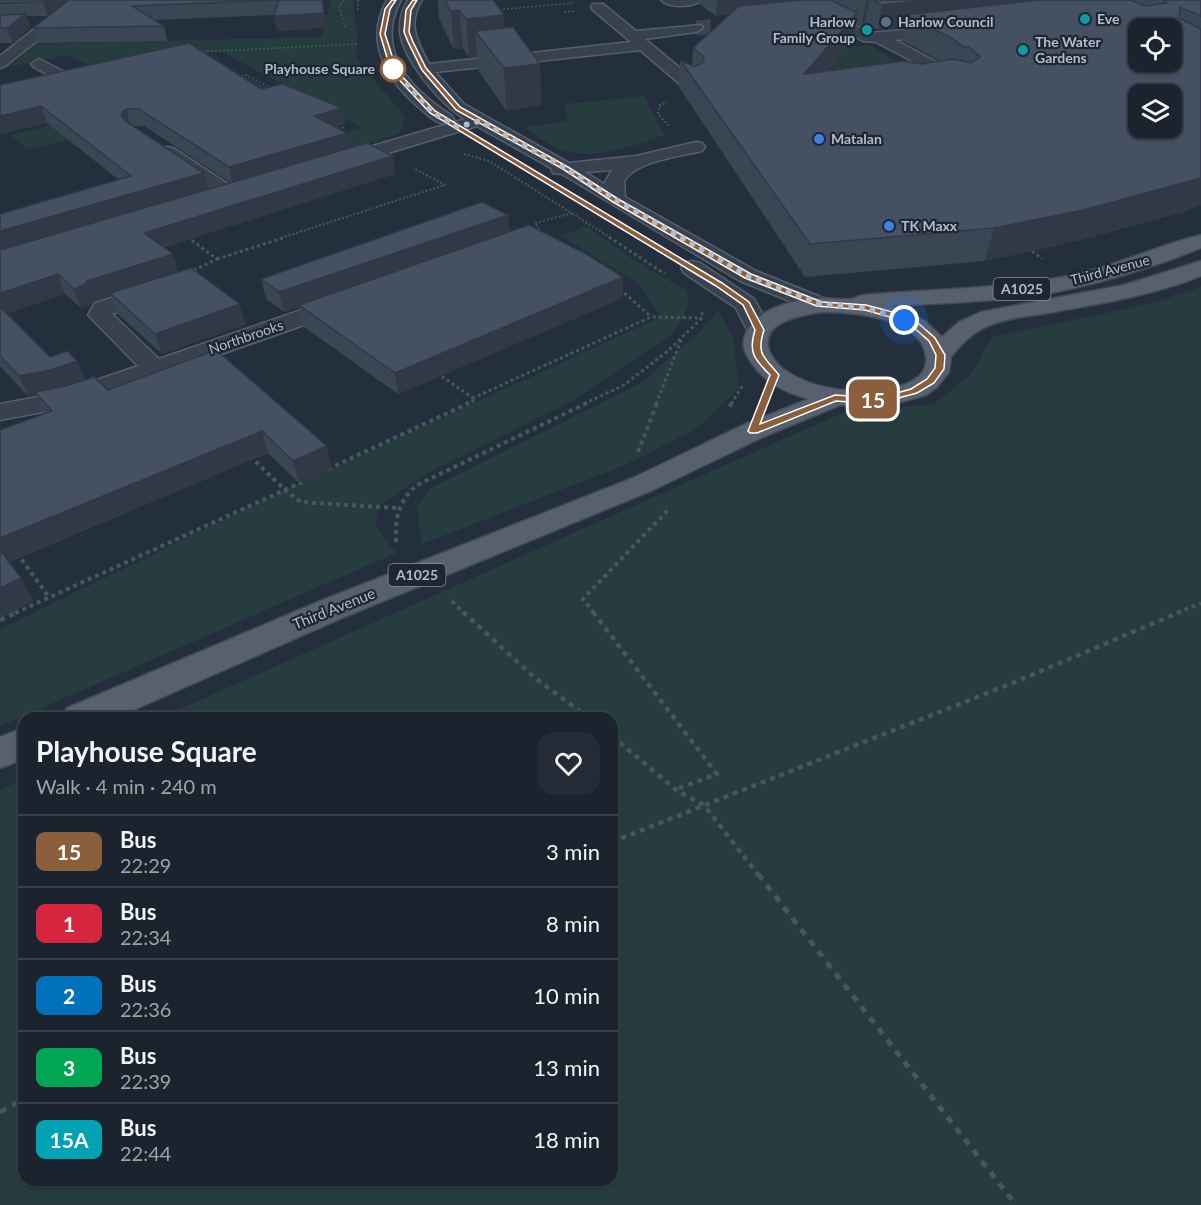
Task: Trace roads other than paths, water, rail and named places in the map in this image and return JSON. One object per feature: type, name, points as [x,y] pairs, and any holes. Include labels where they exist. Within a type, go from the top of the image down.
[{"type":"main road","name":"Third Avenue","points":[[829,304],[1040,287],[1097,275],[1201,241]]},
{"type":"main road","name":"Third Avenue","points":[[940,355],[955,335],[975,322],[1122,293],[1179,277],[1201,268]]},
{"type":"main road","name":"A1025","points":[[829,304],[875,310],[893,315],[916,326],[932,339],[940,355],[939,369],[930,381],[914,391],[891,398],[864,400],[835,398],[812,393],[775,375],[760,360],[755,344],[759,330],[771,319],[788,311],[829,304]]},
{"type":"main road","points":[[753,431],[775,375]]},
{"type":"main road","name":"Third Avenue","points":[[94,712],[330,610],[633,488],[753,431],[835,398]]},
{"type":"main road","points":[[0,753],[18,746]]},
{"type":"street","points":[[394,0],[388,9],[383,34],[394,71],[432,112],[542,178],[565,168],[636,162],[696,147]]},
{"type":"street","points":[[415,0],[408,10],[407,32],[424,69],[458,108],[748,276],[829,304]]},
{"type":"street","points":[[668,0],[671,2],[695,0]]},
{"type":"street","points":[[796,0],[939,70],[934,70],[945,78],[915,83],[956,79],[964,83]]},
{"type":"street","points":[[0,63],[50,22],[78,4]]},
{"type":"street","points":[[598,7],[693,87]]},
{"type":"street","points":[[804,18],[826,16]]},
{"type":"street","points":[[30,22],[50,22]]},
{"type":"street","points":[[873,37],[956,26]]},
{"type":"street","points":[[424,69],[560,54],[696,28]]},
{"type":"street","points":[[544,37],[573,68]]},
{"type":"street","points":[[39,64],[70,81]]},
{"type":"street","points":[[50,85],[89,77]]},
{"type":"street","points":[[319,168],[480,121]]},
{"type":"street","points":[[153,142],[230,194]]},
{"type":"street","points":[[616,200],[612,185],[618,173],[636,162]]},
{"type":"street","points":[[208,200],[253,187]]},
{"type":"street","points":[[675,270],[719,285],[746,304],[759,330]]},
{"type":"street","points":[[154,369],[100,315],[104,308],[187,281]]},
{"type":"street","name":"Northbrooks","points":[[0,412],[64,400],[369,294]]},
{"type":"tunnel","points":[[696,28],[719,26]]},
{"type":"place","name":"Eve","points":[[1085,19]]},
{"type":"place","name":"Harlow Council","points":[[886,22]]},
{"type":"place","name":"Harlow Family Group","points":[[867,30]]},
{"type":"place","name":"The Water Gardens","points":[[1023,50]]},
{"type":"place","name":"Playhouse Square","points":[[393,69]]},
{"type":"place","name":"Matalan","points":[[819,139]]},
{"type":"place","name":"TK Maxx","points":[[889,226]]}]
